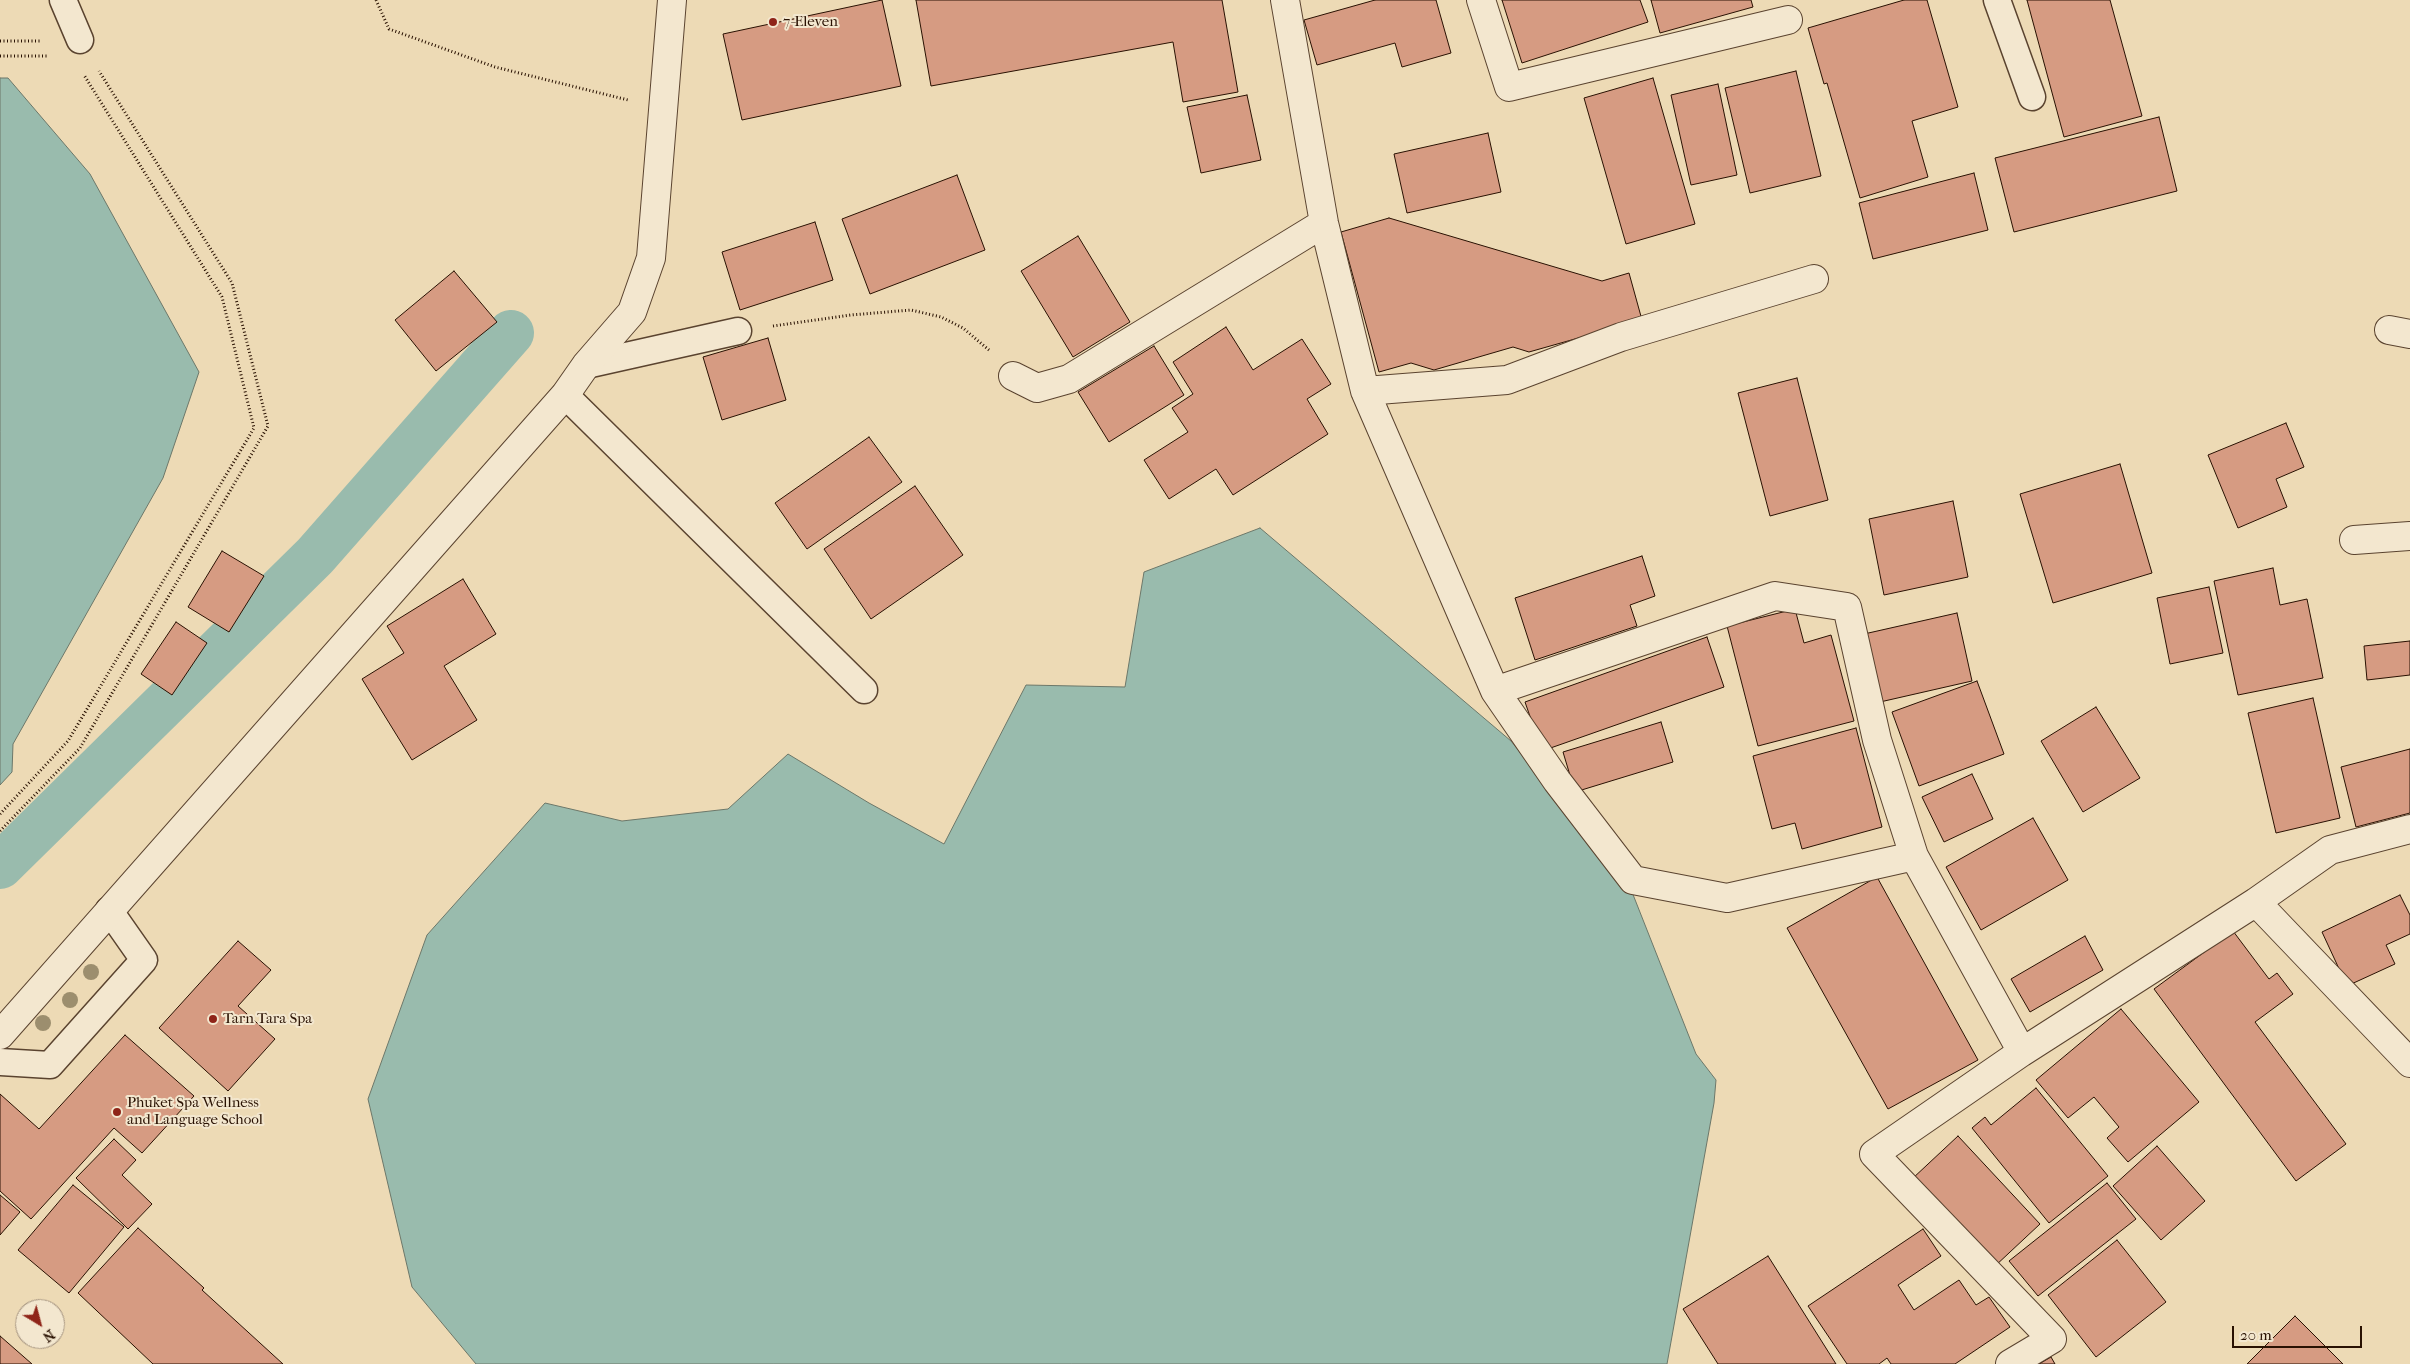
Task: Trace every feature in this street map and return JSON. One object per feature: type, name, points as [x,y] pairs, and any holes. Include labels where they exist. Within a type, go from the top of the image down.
[{"type":"street","points":[[0,1035],[565,395],[586,365],[632,312],[651,258],[672,0]]},
{"type":"street","points":[[1285,0],[1324,223],[1365,391],[1495,691],[1557,781],[1633,880],[1727,898],[1914,856]]},
{"type":"street","points":[[1481,0],[1509,87],[1788,20]]},
{"type":"street","points":[[1013,376],[1037,388],[1069,378],[1324,223]]},
{"type":"street","points":[[1365,391],[1507,380],[1621,336],[1814,279]]},
{"type":"street","points":[[2354,540],[2410,536]]},
{"type":"street","points":[[1495,691],[1774,596],[1847,607],[1877,740],[1914,856],[2022,1052]]},
{"type":"street","points":[[2010,1364],[2052,1339],[1874,1154],[2022,1052],[2256,902],[2330,850],[2410,829]]},
{"type":"street","points":[[2256,902],[2410,1063]]},
{"type":"lane","points":[[63,0],[80,40]]},
{"type":"lane","points":[[1997,0],[2032,97]]},
{"type":"lane","points":[[586,365],[738,331]]},
{"type":"lane","points":[[565,395],[864,690]]},
{"type":"lane","points":[[0,1062],[50,1065],[144,960],[109,910]]},
{"type":"path","points":[[376,0],[389,29],[495,67],[663,109]]},
{"type":"path","points":[[0,41],[80,40],[232,283],[268,426],[80,748],[0,831]]},
{"type":"path","points":[[0,56],[54,56]]},
{"type":"path","points":[[0,814],[68,741],[254,428],[222,297],[82,72]]},
{"type":"path","points":[[738,331],[851,315],[911,310],[941,316],[963,328],[990,351],[1013,376]]},
{"type":"shaded area","points":[[0,78],[8,78],[90,174],[199,372],[163,478],[13,744],[12,772],[0,785]]},
{"type":"shaded area","points":[[1260,528],[1511,741],[1632,892],[1696,1054],[1716,1080],[1714,1103],[1667,1364],[476,1364],[412,1287],[368,1099],[427,935],[545,803],[622,821],[728,809],[788,754],[869,803],[944,844],[1026,685],[1125,687],[1144,572]]},
{"type":"building","points":[[882,0],[901,86],[742,120],[723,34]]},
{"type":"building","points":[[916,0],[1222,0],[1238,92],[1183,102],[1173,42],[931,86]]},
{"type":"building","points":[[1375,0],[1436,0],[1451,53],[1402,67],[1395,43],[1317,65],[1304,20]]},
{"type":"building","points":[[1502,0],[1640,0],[1648,22],[1522,63]]},
{"type":"building","points":[[1651,0],[1751,0],[1753,7],[1660,33]]},
{"type":"building","points":[[1904,0],[1927,0],[1958,107],[1912,121],[1928,177],[1860,198],[1827,83],[1824,84],[1808,28]]},
{"type":"building","points":[[2027,0],[2110,0],[2142,116],[2064,137]]},
{"type":"building","points":[[1796,71],[1821,176],[1750,193],[1725,88]]},
{"type":"building","points":[[1653,78],[1695,224],[1626,244],[1584,98]]},
{"type":"building","points":[[1718,84],[1737,175],[1691,185],[1671,95]]},
{"type":"building","points":[[1247,95],[1261,160],[1201,173],[1187,107]]},
{"type":"building","points":[[2159,117],[2177,191],[2014,232],[1995,158]]},
{"type":"building","points":[[1488,133],[1501,192],[1407,213],[1394,154]]},
{"type":"building","points":[[1974,173],[1988,230],[1873,259],[1859,203]]},
{"type":"building","points":[[957,175],[985,250],[870,294],[842,219]]},
{"type":"building","points":[[1389,218],[1602,281],[1629,273],[1642,320],[1529,352],[1513,347],[1434,370],[1411,363],[1379,372],[1341,232]]},
{"type":"building","points":[[815,222],[833,280],[740,310],[722,252]]},
{"type":"building","points":[[1078,236],[1130,322],[1073,357],[1021,271]]},
{"type":"building","points":[[454,271],[497,322],[436,371],[395,320]]},
{"type":"building","points":[[1226,327],[1253,370],[1302,339],[1331,384],[1307,399],[1328,434],[1233,495],[1216,469],[1169,499],[1144,460],[1188,432],[1172,408],[1193,394],[1173,362]]},
{"type":"building","points":[[768,338],[786,400],[722,420],[703,357]]},
{"type":"building","points":[[1154,346],[1184,395],[1109,442],[1078,392]]},
{"type":"building","points":[[1797,378],[1828,500],[1770,516],[1738,393]]},
{"type":"building","points":[[2286,423],[2304,467],[2276,479],[2287,507],[2238,528],[2208,455]]},
{"type":"building","points":[[869,437],[902,482],[807,549],[775,503]]},
{"type":"building","points":[[2120,464],[2152,573],[2053,603],[2020,494]]},
{"type":"building","points":[[915,486],[963,555],[871,619],[824,549]]},
{"type":"building","points":[[1953,501],[1968,577],[1884,595],[1869,519]]},
{"type":"building","points":[[222,551],[264,576],[229,632],[188,607]]},
{"type":"building","points":[[1642,556],[1655,596],[1630,605],[1637,626],[1535,660],[1515,598]]},
{"type":"building","points":[[2273,568],[2280,605],[2307,599],[2323,678],[2238,695],[2214,581]]},
{"type":"building","points":[[463,579],[496,634],[444,666],[477,720],[412,760],[362,679],[404,653],[387,626]]},
{"type":"building","points":[[2209,587],[2223,653],[2170,664],[2157,598]]},
{"type":"building","points":[[1795,609],[1804,643],[1831,635],[1854,721],[1758,746],[1727,626]]},
{"type":"building","points":[[1957,613],[1972,681],[1880,702],[1864,634]]},
{"type":"building","points":[[176,622],[207,643],[172,695],[141,674]]},
{"type":"building","points":[[1707,637],[1724,687],[1542,751],[1525,702]]},
{"type":"building","points":[[2410,641],[2410,675],[2367,680],[2364,646]]},
{"type":"building","points":[[1977,681],[2004,754],[1919,786],[1892,712]]},
{"type":"building","points":[[2313,698],[2340,818],[2276,833],[2248,713]]},
{"type":"building","points":[[2096,707],[2140,778],[2083,812],[2041,741]]},
{"type":"building","points":[[1661,722],[1673,762],[1575,792],[1563,752]]},
{"type":"building","points":[[1856,728],[1882,827],[1802,849],[1795,823],[1772,829],[1753,756]]},
{"type":"building","points":[[2410,749],[2410,813],[2356,827],[2341,767]]},
{"type":"building","points":[[1972,774],[1993,819],[1944,842],[1922,797]]},
{"type":"building","points":[[2033,818],[2068,880],[1981,930],[1946,867]]},
{"type":"building","points":[[1877,877],[1978,1060],[1888,1109],[1787,928]]},
{"type":"building","points":[[2400,895],[2410,915],[2410,934],[2386,945],[2395,964],[2347,986],[2322,932]]},
{"type":"building","points":[[2233,931],[2269,979],[2277,973],[2293,994],[2255,1022],[2346,1144],[2296,1181],[2154,989]]},
{"type":"building","points":[[2085,936],[2103,970],[2030,1012],[2011,979]]},
{"type":"building","points":[[238,941],[271,970],[238,1006],[275,1039],[228,1091],[159,1028]]},
{"type":"building","points":[[2121,1009],[2199,1102],[2128,1162],[2107,1138],[2119,1127],[2094,1097],[2068,1118],[2036,1080]]},
{"type":"building","name":"Phuket Spa Wellness and Language School","points":[[125,1035],[194,1096],[142,1153],[114,1128],[31,1219],[0,1191],[0,1094],[39,1129]]},
{"type":"building","points":[[2036,1088],[2108,1176],[2049,1223],[1972,1128],[1985,1117],[1991,1125]]},
{"type":"building","points":[[1958,1136],[2040,1224],[1994,1267],[1912,1179]]},
{"type":"building","points":[[114,1139],[136,1160],[122,1175],[152,1204],[128,1229],[76,1178]]},
{"type":"building","points":[[2157,1146],[2205,1201],[2161,1240],[2113,1186]]},
{"type":"building","points":[[2107,1183],[2136,1219],[2038,1296],[2009,1261]]},
{"type":"building","points":[[73,1185],[124,1227],[69,1293],[18,1250]]},
{"type":"building","points":[[0,1195],[20,1212],[0,1235]]},
{"type":"building","points":[[138,1228],[283,1364],[153,1364],[78,1293]]},
{"type":"building","points":[[1923,1229],[1941,1256],[1898,1285],[1914,1310],[1959,1280],[1976,1305],[1989,1297],[2010,1327],[1955,1364],[1891,1364],[1887,1358],[1879,1364],[1847,1364],[1808,1306]]},
{"type":"building","points":[[2117,1240],[2166,1302],[2096,1357],[2048,1295]]},
{"type":"building","points":[[1768,1256],[1836,1364],[1718,1364],[1683,1309]]},
{"type":"building","points":[[2295,1316],[2343,1364],[2247,1364]]},
{"type":"building","points":[[0,1336],[32,1364],[0,1364]]},
{"type":"building","points":[[2051,1357],[2055,1364],[2039,1364]]},
{"type":"waterway","points":[[0,866],[315,556],[511,333]]},
{"type":"place","name":"7-Eleven","points":[[773,22]]},
{"type":"place","name":"Tarn Tara Spa","points":[[213,1019]]},
{"type":"place","name":"Phuket Spa Wellness and Language School","points":[[117,1112]]}]
